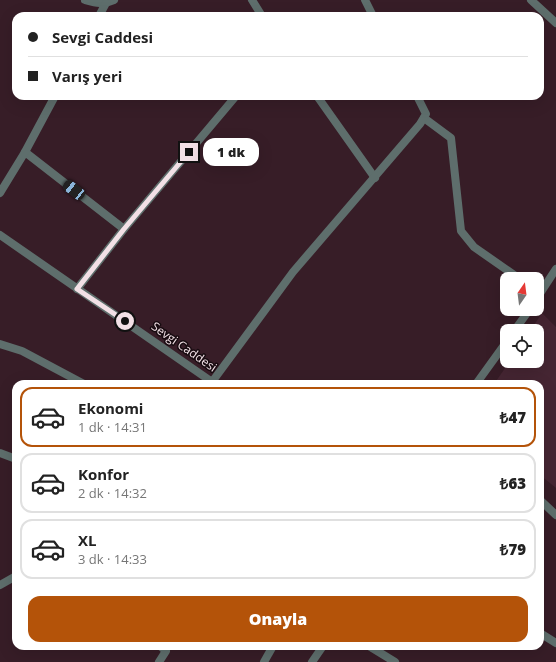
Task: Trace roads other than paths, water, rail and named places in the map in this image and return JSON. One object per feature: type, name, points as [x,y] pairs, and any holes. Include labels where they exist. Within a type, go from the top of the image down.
[{"type":"street","points":[[85,0],[99,4],[114,0]]},
{"type":"street","points":[[252,0],[260,12]]},
{"type":"street","points":[[365,0],[371,12]]},
{"type":"street","points":[[536,2],[556,23]]},
{"type":"street","points":[[101,12],[106,3]]},
{"type":"street","points":[[0,193],[25,152],[53,100]]},
{"type":"street","points":[[77,289],[124,229],[233,100]]},
{"type":"street","points":[[319,100],[375,178]]},
{"type":"street","points":[[216,380],[293,272],[375,178],[424,118],[426,114],[419,100]]},
{"type":"street","points":[[424,118],[451,138],[461,231],[474,247],[510,272]]},
{"type":"street","points":[[25,152],[124,229]]},
{"type":"street","name":"Sevgi Caddesi","points":[[0,235],[210,380]]},
{"type":"street","points":[[544,286],[556,269]]},
{"type":"street","points":[[0,344],[22,351],[76,380]]},
{"type":"street","points":[[479,380],[500,351]]},
{"type":"street","points":[[0,453],[12,458]]},
{"type":"street","points":[[544,504],[556,515]]},
{"type":"street","points":[[0,585],[12,578]]},
{"type":"street","points":[[544,636],[556,643]]},
{"type":"street","points":[[159,662],[166,651],[165,650]]},
{"type":"street","points":[[264,662],[271,650]]},
{"type":"street","points":[[312,662],[320,650]]},
{"type":"street","points":[[375,650],[393,662]]}]
